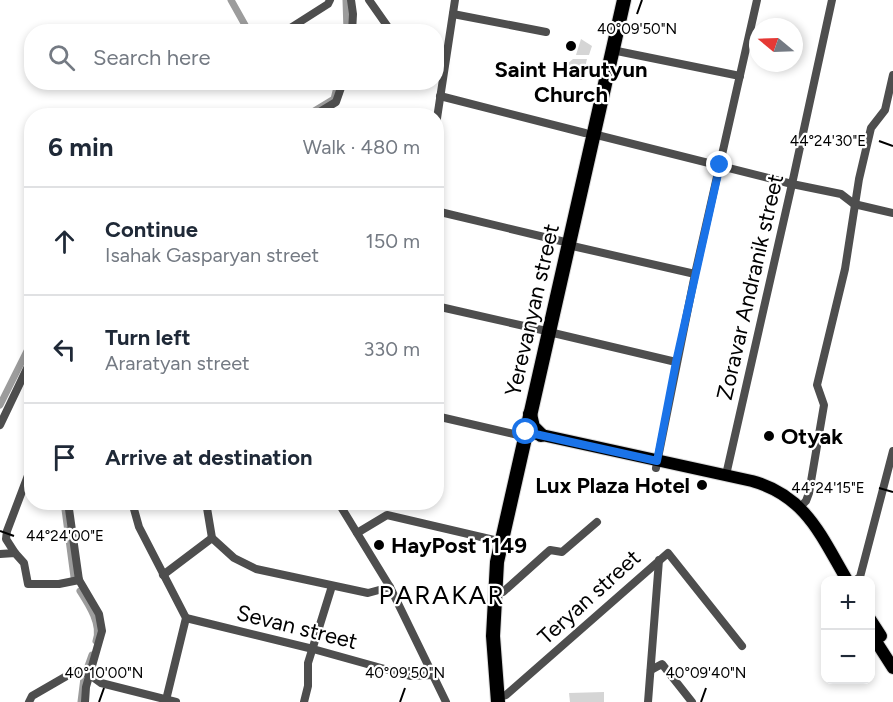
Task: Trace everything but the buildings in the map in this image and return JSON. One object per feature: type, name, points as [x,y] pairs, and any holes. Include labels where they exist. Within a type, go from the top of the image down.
[{"type":"highway","name":"Yerevanyan street","points":[[496,700],[484,624],[488,573],[565,243],[615,0]]},
{"type":"highway","name":"Yerevanyan street","points":[[589,133],[624,0]]},
{"type":"highway","name":"Yerevanyan street","points":[[496,700],[493,636],[497,562],[520,434],[530,414],[545,331]]},
{"type":"highway","points":[[530,414],[533,427],[542,435]]},
{"type":"main road","points":[[520,434],[656,464],[726,475],[770,487],[787,496],[800,507],[812,522],[845,576]]},
{"type":"main road","points":[[520,434],[542,435],[760,490],[791,508],[806,526],[837,576]]},
{"type":"main road","points":[[875,628],[893,655]]},
{"type":"main road","points":[[875,640],[893,668]]},
{"type":"street","points":[[297,24],[328,4],[330,0]]},
{"type":"street","points":[[351,0],[352,24]]},
{"type":"street","points":[[369,0],[386,24]]},
{"type":"street","points":[[444,69],[455,0]]},
{"type":"street","points":[[656,464],[695,274],[757,0]]},
{"type":"street","name":"Zoravar Andranik street","points":[[726,475],[832,0]]},
{"type":"street","points":[[453,14],[546,32]]},
{"type":"street","points":[[612,50],[740,76]]},
{"type":"street","points":[[800,507],[806,501],[809,493],[825,405],[818,385],[845,269],[854,204],[871,128],[885,110],[893,75]]},
{"type":"street","points":[[326,108],[336,102],[340,90]]},
{"type":"street","points":[[438,108],[441,90]]},
{"type":"street","points":[[440,96],[792,184],[841,194],[854,204],[893,213]]},
{"type":"street","points":[[444,213],[695,274]]},
{"type":"street","points":[[444,308],[676,362]]},
{"type":"street","points":[[0,425],[24,375]]},
{"type":"street","points":[[444,418],[520,434]]},
{"type":"street","points":[[861,576],[893,451]]},
{"type":"street","points":[[24,486],[6,539],[24,563],[28,584],[59,584],[79,580]]},
{"type":"street","points":[[69,510],[79,580],[99,614],[102,631],[86,687],[85,702]]},
{"type":"street","points":[[134,510],[139,527],[186,618],[166,700]]},
{"type":"street","points":[[207,510],[212,538],[234,558],[256,569],[368,593],[390,587]]},
{"type":"street","points":[[343,510],[390,587],[446,702]]},
{"type":"street","points":[[357,533],[387,515],[494,540]]},
{"type":"street","points":[[494,592],[503,592],[550,550],[562,552],[597,522]]},
{"type":"street","points":[[163,575],[212,538]]},
{"type":"street","points":[[0,554],[15,553]]},
{"type":"street","name":"Teryan street","points":[[496,700],[506,695],[668,553],[742,646]]},
{"type":"street","points":[[648,702],[659,560]]},
{"type":"street","points":[[304,702],[308,686],[308,663],[332,586]]},
{"type":"street","name":"Sevan street","points":[[186,618],[313,649],[410,676],[434,675]]},
{"type":"street","points":[[651,670],[662,664],[692,702]]},
{"type":"street","points":[[28,702],[32,696],[77,670],[101,683],[176,702]]},
{"type":"shaded area","points":[[581,39],[592,46],[589,55],[576,55]]},
{"type":"shaded area","points":[[573,59],[587,59],[582,80],[570,76],[566,65]]},
{"type":"shaded area","points":[[604,692],[604,702],[570,702],[569,693]]},
{"type":"waterway","points":[[231,0],[244,24]]},
{"type":"waterway","points":[[346,0],[347,24]]},
{"type":"waterway","points":[[319,108],[334,99],[336,91]]},
{"type":"waterway","points":[[0,405],[24,357]]},
{"type":"waterway","points":[[65,510],[74,577]]},
{"type":"waterway","points":[[80,591],[96,622],[96,641]]},
{"type":"waterway","points":[[87,669],[92,655]]},
{"type":"waterway","points":[[81,702],[84,678]]},
{"type":"place","name":"Saint Harutyun Church","points":[[571,46]]},
{"type":"place","name":"Otyak","points":[[769,436]]},
{"type":"place","name":"Lux Plaza Hotel","points":[[702,485]]},
{"type":"place","name":"HayPost 1149","points":[[379,545]]},
{"type":"district","name":"PARAKAR","points":[[442,595]]},
{"type":"route","points":[[526,432],[657,461],[676,362],[720,165]]}]
